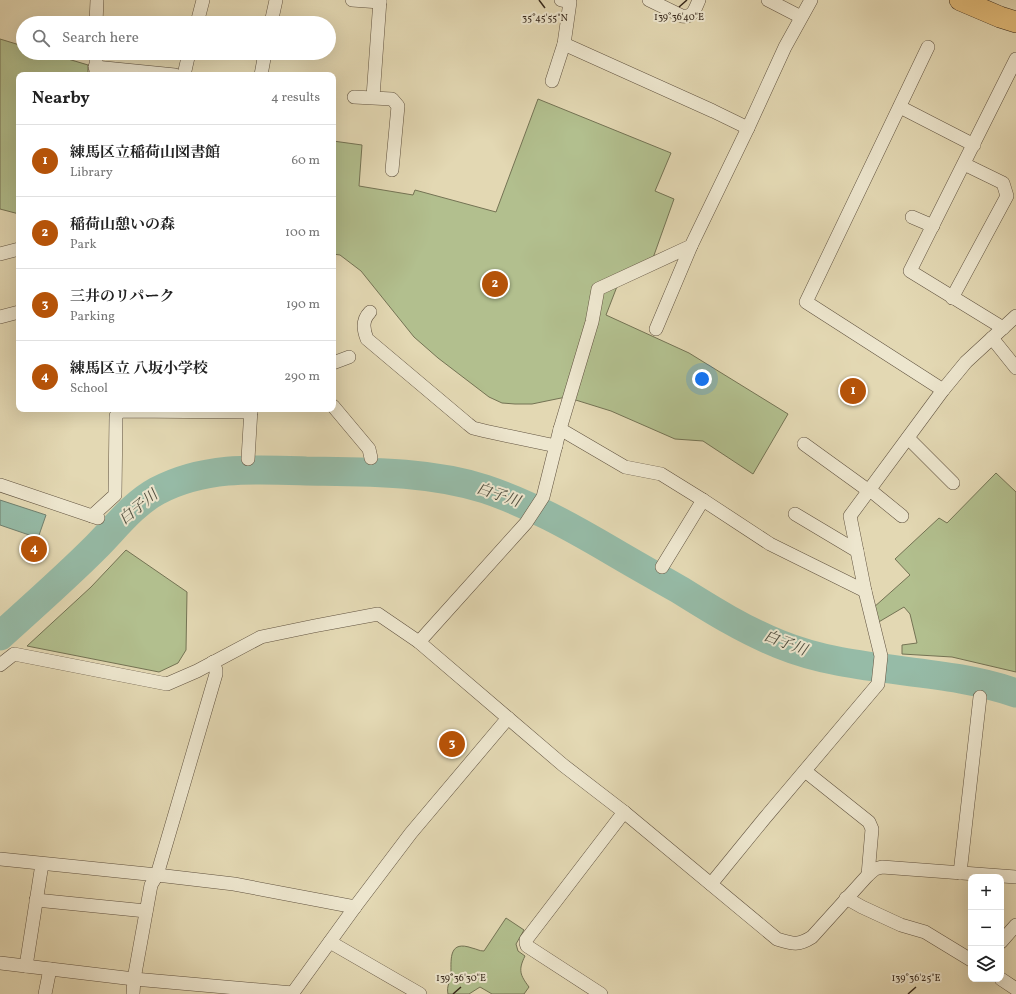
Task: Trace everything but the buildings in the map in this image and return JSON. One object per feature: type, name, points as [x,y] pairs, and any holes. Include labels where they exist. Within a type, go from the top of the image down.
[{"type":"main road","points":[[960,0],[1016,22]]},
{"type":"street","points":[[96,16],[97,0]]},
{"type":"street","points":[[199,16],[202,0]]},
{"type":"street","points":[[273,16],[276,0]]},
{"type":"street","points":[[352,0],[380,1],[373,98]]},
{"type":"street","points":[[552,81],[564,44],[570,2],[561,0]]},
{"type":"street","points":[[649,0],[682,16],[688,17],[692,14],[699,0]]},
{"type":"street","points":[[768,0],[801,17]]},
{"type":"street","points":[[656,329],[691,246],[748,128],[774,69],[811,0]]},
{"type":"street","points":[[564,44],[748,128]]},
{"type":"street","points":[[928,47],[806,302],[943,390]]},
{"type":"street","points":[[96,60],[95,71],[115,72]]},
{"type":"street","points":[[185,72],[187,60]]},
{"type":"street","points":[[261,72],[263,60]]},
{"type":"street","points":[[1003,328],[910,271],[1016,60]]},
{"type":"street","points":[[354,97],[392,98],[398,106],[392,170]]},
{"type":"street","points":[[900,107],[974,144]]},
{"type":"street","points":[[952,298],[1007,196],[1003,183],[964,164]]},
{"type":"street","points":[[912,217],[933,226]]},
{"type":"street","points":[[419,642],[527,521],[541,500],[560,429],[592,322],[598,289],[691,246]]},
{"type":"street","points":[[0,254],[16,250]]},
{"type":"street","points":[[370,312],[365,317],[364,322],[364,332],[368,339],[473,428],[556,446]]},
{"type":"street","points":[[0,317],[16,313]]},
{"type":"street","points":[[711,884],[764,818],[878,684],[881,656],[864,591],[850,516],[943,390],[966,362],[1016,316]]},
{"type":"street","points":[[992,338],[1016,368]]},
{"type":"street","points":[[336,362],[349,357]]},
{"type":"street","points":[[336,410],[369,449],[371,458]]},
{"type":"street","points":[[0,485],[95,517],[114,495],[116,416],[119,412]]},
{"type":"street","points":[[248,459],[251,412]]},
{"type":"street","points":[[560,429],[625,467],[661,474],[770,544],[864,591]]},
{"type":"street","points":[[908,438],[953,483]]},
{"type":"street","points":[[804,444],[869,490],[902,516]]},
{"type":"street","points":[[662,567],[703,500]]},
{"type":"street","points":[[795,514],[857,551]]},
{"type":"street","points":[[0,665],[14,654],[167,684],[261,637],[378,614],[419,642],[563,765],[624,812],[777,939],[792,944],[802,943],[812,937],[868,875],[875,869],[882,867],[1016,877]]},
{"type":"street","points":[[133,994],[134,979],[151,884],[157,875],[216,674],[213,662]]},
{"type":"street","points":[[960,873],[980,698]]},
{"type":"street","points":[[0,963],[134,979],[292,994],[411,833],[508,718]]},
{"type":"street","points":[[805,771],[869,822],[872,829],[868,875]]},
{"type":"street","points":[[601,994],[527,946],[526,940],[624,812]]},
{"type":"street","points":[[0,859],[234,884],[355,907]]},
{"type":"street","points":[[26,966],[42,864]]},
{"type":"street","points":[[846,898],[901,925],[925,932],[968,958]]},
{"type":"street","points":[[36,900],[146,911]]},
{"type":"street","points":[[330,942],[420,994]]},
{"type":"street","points":[[45,994],[50,969]]},
{"type":"street","points":[[1004,982],[1016,989]]},
{"type":"shaded area","points":[[0,39],[16,44],[16,60],[71,60],[88,65],[88,72],[16,72],[16,213],[0,209]]},
{"type":"shaded area","points":[[538,99],[671,153],[655,191],[674,199],[653,258],[623,271],[606,315],[689,353],[788,414],[753,474],[703,441],[675,439],[611,411],[566,397],[532,404],[502,403],[489,397],[438,358],[414,337],[361,271],[340,255],[336,254],[336,141],[362,145],[359,186],[413,195],[415,190],[496,212]]},
{"type":"shaded area","points":[[996,473],[1016,492],[1016,672],[952,657],[902,654],[902,645],[917,643],[910,614],[904,607],[877,623],[873,608],[910,575],[895,559],[939,518],[947,523]]},
{"type":"shaded area","points":[[0,500],[46,515],[38,538],[0,525]]},
{"type":"shaded area","points":[[126,550],[187,592],[186,650],[178,663],[159,672],[27,646],[91,587]]},
{"type":"shaded area","points":[[506,918],[524,930],[516,944],[518,951],[525,956],[521,965],[521,972],[529,987],[524,994],[492,994],[480,987],[469,994],[448,994],[451,976],[451,962],[455,948],[464,946],[484,951]]},
{"type":"waterway","name":"白子川","points":[[0,636],[84,559],[132,509],[148,496],[175,483],[211,473],[249,470],[396,474],[463,483],[485,489],[518,502],[581,533],[716,612],[779,644],[808,654],[837,661],[957,678],[987,684],[1016,693]]},
{"type":"place","name":"稲荷山憩いの森","points":[[495,284]]},
{"type":"place","name":"練馬区立稲荷山図書館","points":[[853,391]]},
{"type":"place","name":"練馬区立 八坂小学校","points":[[34,549]]},
{"type":"place","name":"三井のリパーク","points":[[452,744]]}]
